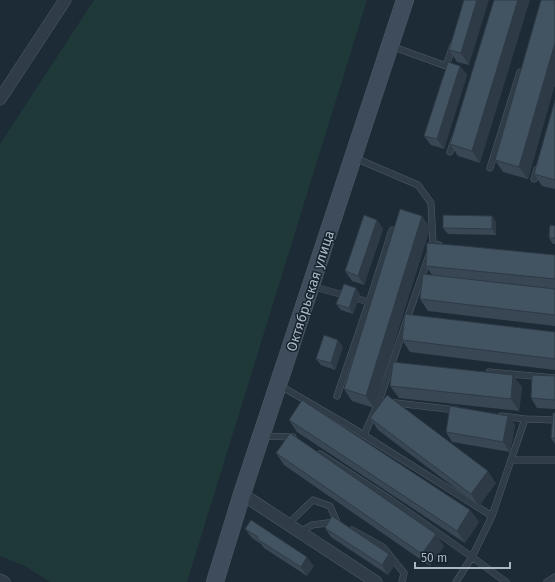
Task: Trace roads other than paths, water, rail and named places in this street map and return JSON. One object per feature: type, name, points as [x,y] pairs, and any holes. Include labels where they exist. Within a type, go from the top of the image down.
[{"type":"main road","name":"Октябрьская улица","points":[[215,582],[242,494],[406,0]]},
{"type":"street","points":[[0,99],[65,0]]},
{"type":"street","points":[[242,494],[376,582]]},
{"type":"street","points":[[0,580],[4,582]]},
{"type":"lane","points":[[390,46],[446,66],[456,37]]},
{"type":"lane","points":[[490,168],[521,68]]},
{"type":"lane","points":[[450,152],[455,136]]},
{"type":"lane","points":[[354,157],[418,185],[431,203],[433,244],[379,400],[364,435]]},
{"type":"lane","points":[[534,179],[539,164]]},
{"type":"lane","points":[[337,396],[392,230]]},
{"type":"lane","points":[[433,244],[448,246]]},
{"type":"lane","points":[[418,285],[426,286]]},
{"type":"lane","points":[[311,286],[369,302]]},
{"type":"lane","points":[[404,327],[412,327]]},
{"type":"lane","points":[[391,364],[399,364]]},
{"type":"lane","points":[[485,372],[555,378]]},
{"type":"lane","points":[[278,385],[364,435],[492,516]]},
{"type":"lane","points":[[379,400],[464,411]]},
{"type":"lane","points":[[494,415],[525,419],[555,420]]},
{"type":"lane","points":[[456,582],[472,557],[492,516],[525,419]]},
{"type":"lane","points":[[262,436],[294,437],[301,442]]},
{"type":"lane","points":[[314,450],[391,500],[506,582]]},
{"type":"lane","points":[[511,460],[555,460]]},
{"type":"lane","points":[[288,524],[313,500],[330,506],[337,522]]},
{"type":"lane","points":[[300,532],[312,525],[337,522],[383,547],[404,573],[402,582]]},
{"type":"lane","points":[[547,582],[555,577]]}]
